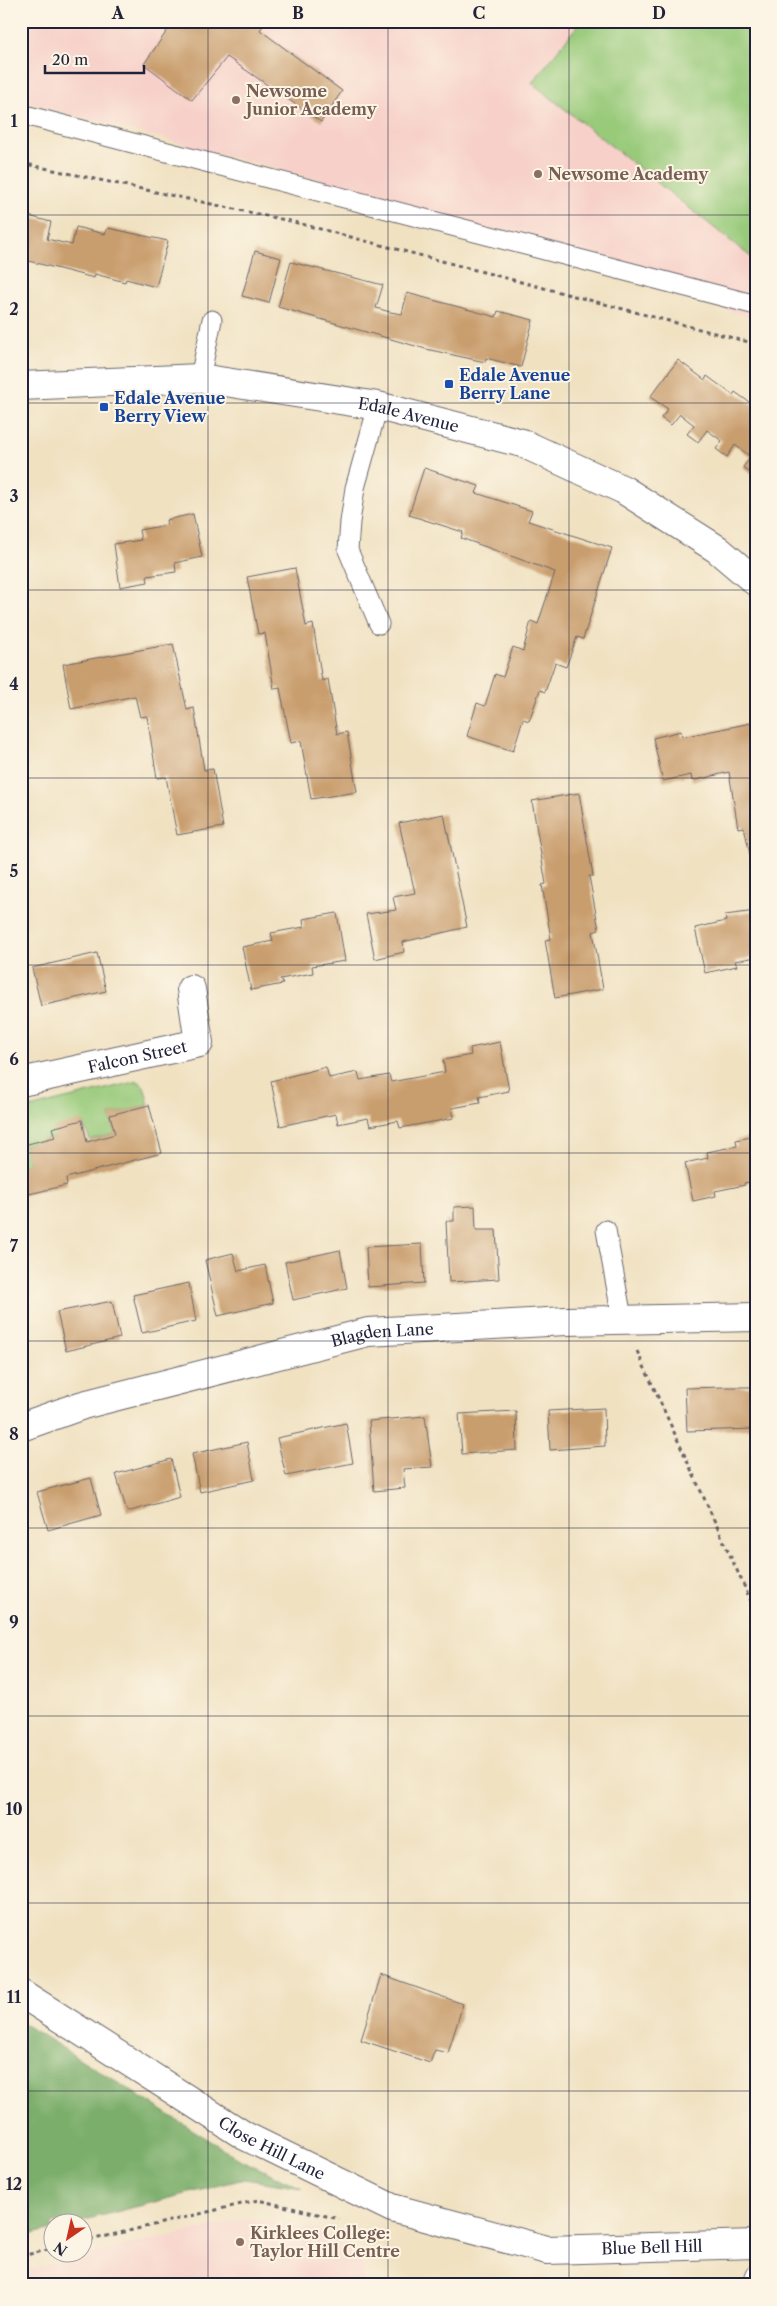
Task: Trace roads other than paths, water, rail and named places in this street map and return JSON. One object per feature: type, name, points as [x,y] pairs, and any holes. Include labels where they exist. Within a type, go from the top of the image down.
[{"type":"street","name":"Edale Avenue","points":[[21,386],[200,378],[378,406],[522,444],[624,490],[717,549],[756,582]]},
{"type":"street","name":"Falcon Street","points":[[21,1082],[199,1043],[191,989]]},
{"type":"street","name":"Blagden Lane","points":[[21,1427],[83,1405],[368,1332],[622,1318],[756,1317]]},
{"type":"street","name":"Close Hill Lane","points":[[21,1993],[246,2136],[392,2208],[547,2250]]},
{"type":"street","name":"Blue Bell Hill","points":[[547,2250],[756,2244]]},
{"type":"lane","points":[[21,114],[756,305]]},
{"type":"lane","points":[[200,378],[212,320]]},
{"type":"lane","points":[[378,406],[356,488],[350,522],[348,550],[379,624]]},
{"type":"lane","points":[[606,1230],[622,1318]]},
{"type":"lane","points":[[752,2285],[756,2274]]},
{"type":"place","name":"Newsome Junior Academy","points":[[236,100]]},
{"type":"place","name":"Newsome Academy","points":[[538,174]]},
{"type":"place","name":"Edale Avenue Berry Lane","points":[[449,384]]},
{"type":"place","name":"Edale Avenue Berry View","points":[[104,407]]},
{"type":"place","name":"Kirklees College: Taylor Hill Centre","points":[[240,2242]]}]
